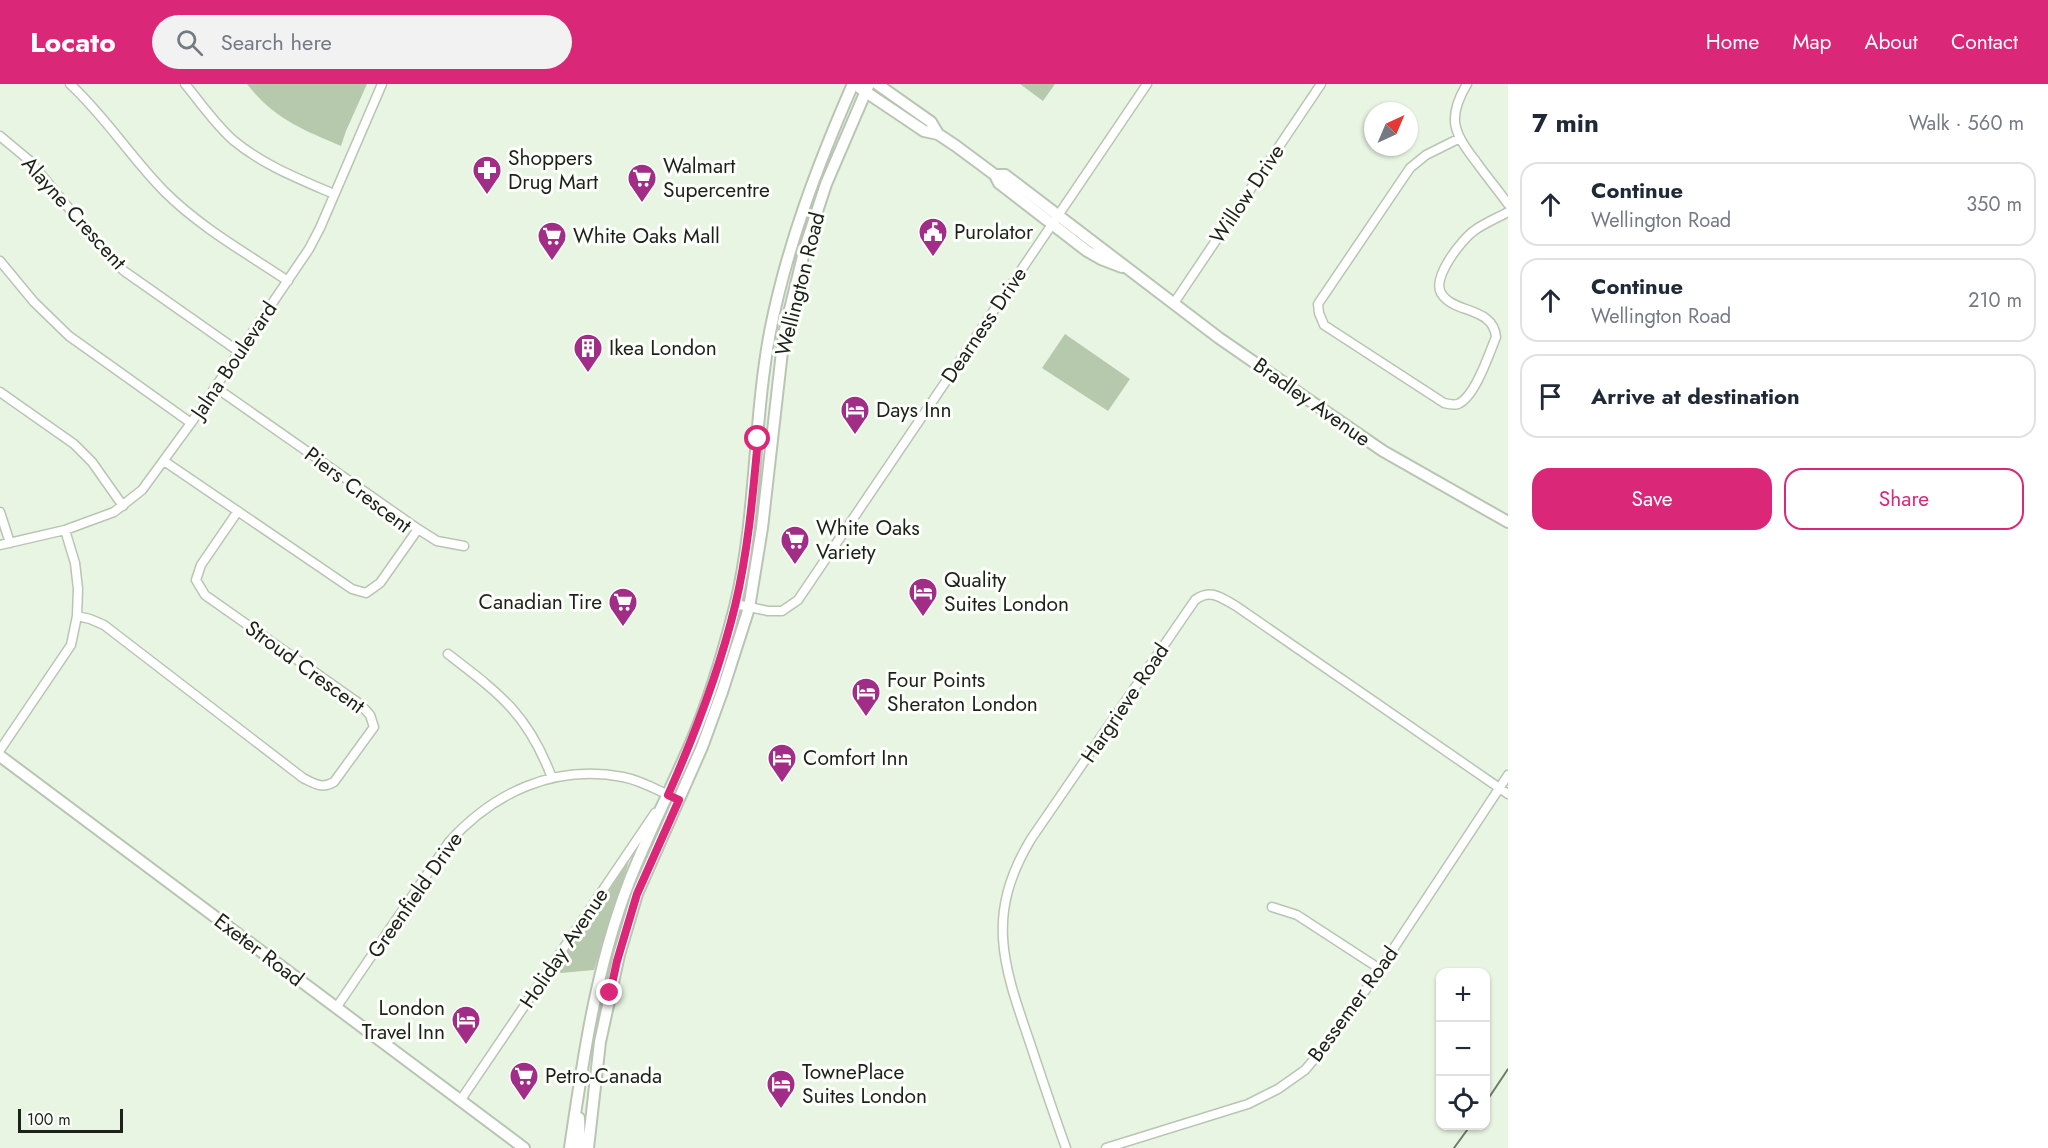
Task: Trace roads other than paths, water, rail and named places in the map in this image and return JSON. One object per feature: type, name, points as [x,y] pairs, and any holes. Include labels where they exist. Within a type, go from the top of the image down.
[{"type":"main road","name":"Bradley Avenue","points":[[853,84],[867,88],[924,131],[938,134],[995,175],[999,183],[1055,220],[1101,259],[1125,268],[1219,338],[1383,451],[1508,522]]},
{"type":"main road","name":"Wellington Road","points":[[570,1148],[588,1035],[605,958],[629,884],[699,722],[735,604],[752,495],[761,400],[772,326],[790,246],[818,167],[853,84]]},
{"type":"main road","name":"Bradley Avenue","points":[[876,84],[931,122],[938,134]]},
{"type":"main road","name":"Wellington Road","points":[[588,1148],[600,1042],[617,961],[637,894],[710,725],[749,608],[759,548],[786,328],[805,248],[826,184],[867,88]]},
{"type":"main road","points":[[772,326],[786,328]]},
{"type":"main road","name":"Exeter Road","points":[[0,756],[460,1101],[522,1146],[532,1148]]},
{"type":"main road","points":[[579,1084],[580,1148]]},
{"type":"street","points":[[70,84],[96,110],[179,206],[288,281]]},
{"type":"street","points":[[184,84],[232,139],[278,170],[334,194]]},
{"type":"street","name":"Jalna Boulevard","points":[[5,544],[65,530],[114,512],[142,490],[191,423],[309,249],[381,84]]},
{"type":"street","name":"Dearness Drive","points":[[735,604],[768,611],[782,611],[798,600],[1147,84]]},
{"type":"street","name":"Willow Drive","points":[[1174,303],[1321,84]]},
{"type":"street","points":[[1467,84],[1458,99],[1454,120],[1458,139],[1508,204]]},
{"type":"street","name":"Alayne Crescent","points":[[0,136],[30,161],[99,245],[124,271],[238,351]]},
{"type":"street","points":[[1458,139],[1426,155],[1410,168],[1318,304],[1324,325],[1444,404],[1456,405],[1472,391],[1496,337],[1496,330],[1490,320],[1447,299],[1441,292],[1439,283],[1452,255],[1474,231],[1508,212]]},
{"type":"street","points":[[0,261],[34,302],[69,336],[191,423]]},
{"type":"street","name":"Piers Crescent","points":[[164,461],[352,589],[366,594],[380,583],[418,529],[215,387]]},
{"type":"street","points":[[0,392],[74,444],[92,462],[123,506]]},
{"type":"street","name":"Stroud Crescent","points":[[77,616],[104,625],[303,778],[319,786],[327,786],[334,782],[374,727],[370,715],[360,704],[204,595],[196,580],[201,565],[238,511]]},
{"type":"street","points":[[0,512],[5,544]]},
{"type":"street","points":[[418,529],[437,541],[464,546]]},
{"type":"street","points":[[0,750],[71,645],[77,616],[78,589],[75,563],[65,530]]},
{"type":"street","name":"Hargrieve Road","points":[[1066,1148],[1007,972],[1002,934],[1006,897],[1017,865],[1031,839],[1195,600],[1203,594],[1214,594],[1236,606],[1508,794]]},
{"type":"street","points":[[448,654],[493,689],[513,708],[528,727],[541,750],[552,778]]},
{"type":"street","name":"Greenfield Drive","points":[[336,1008],[442,851],[465,824],[484,808],[514,790],[552,778],[582,774],[623,777],[649,785],[679,800]]},
{"type":"street","name":"Bessemer Road","points":[[1106,1148],[1263,1098],[1288,1083],[1311,1064],[1380,969],[1508,775]]},
{"type":"street","name":"Holiday Avenue","points":[[460,1101],[668,795]]},
{"type":"street","points":[[1272,907],[1297,915],[1380,969]]},
{"type":"waterway","points":[[1490,1096],[1508,1069]]},
{"type":"waterway","points":[[1454,1148],[1467,1130]]},
{"type":"place","name":"Shoppers Drug Mart","points":[[487,196]]},
{"type":"place","name":"Walmart Supercentre","points":[[642,204]]},
{"type":"place","name":"Purolator","points":[[933,258]]},
{"type":"place","name":"White Oaks Mall","points":[[552,262]]},
{"type":"place","name":"Ikea London","points":[[588,374]]},
{"type":"place","name":"Days Inn","points":[[855,436]]},
{"type":"place","name":"White Oaks Variety","points":[[795,566]]},
{"type":"place","name":"Quality Suites London","points":[[923,618]]},
{"type":"place","name":"Canadian Tire","points":[[623,628]]},
{"type":"place","name":"Four Points Sheraton London","points":[[866,718]]},
{"type":"place","name":"Comfort Inn","points":[[782,784]]},
{"type":"place","name":"London Travel Inn","points":[[466,1046]]},
{"type":"place","name":"Petro-Canada","points":[[524,1102]]},
{"type":"place","name":"TownePlace Suites London","points":[[781,1110]]}]
